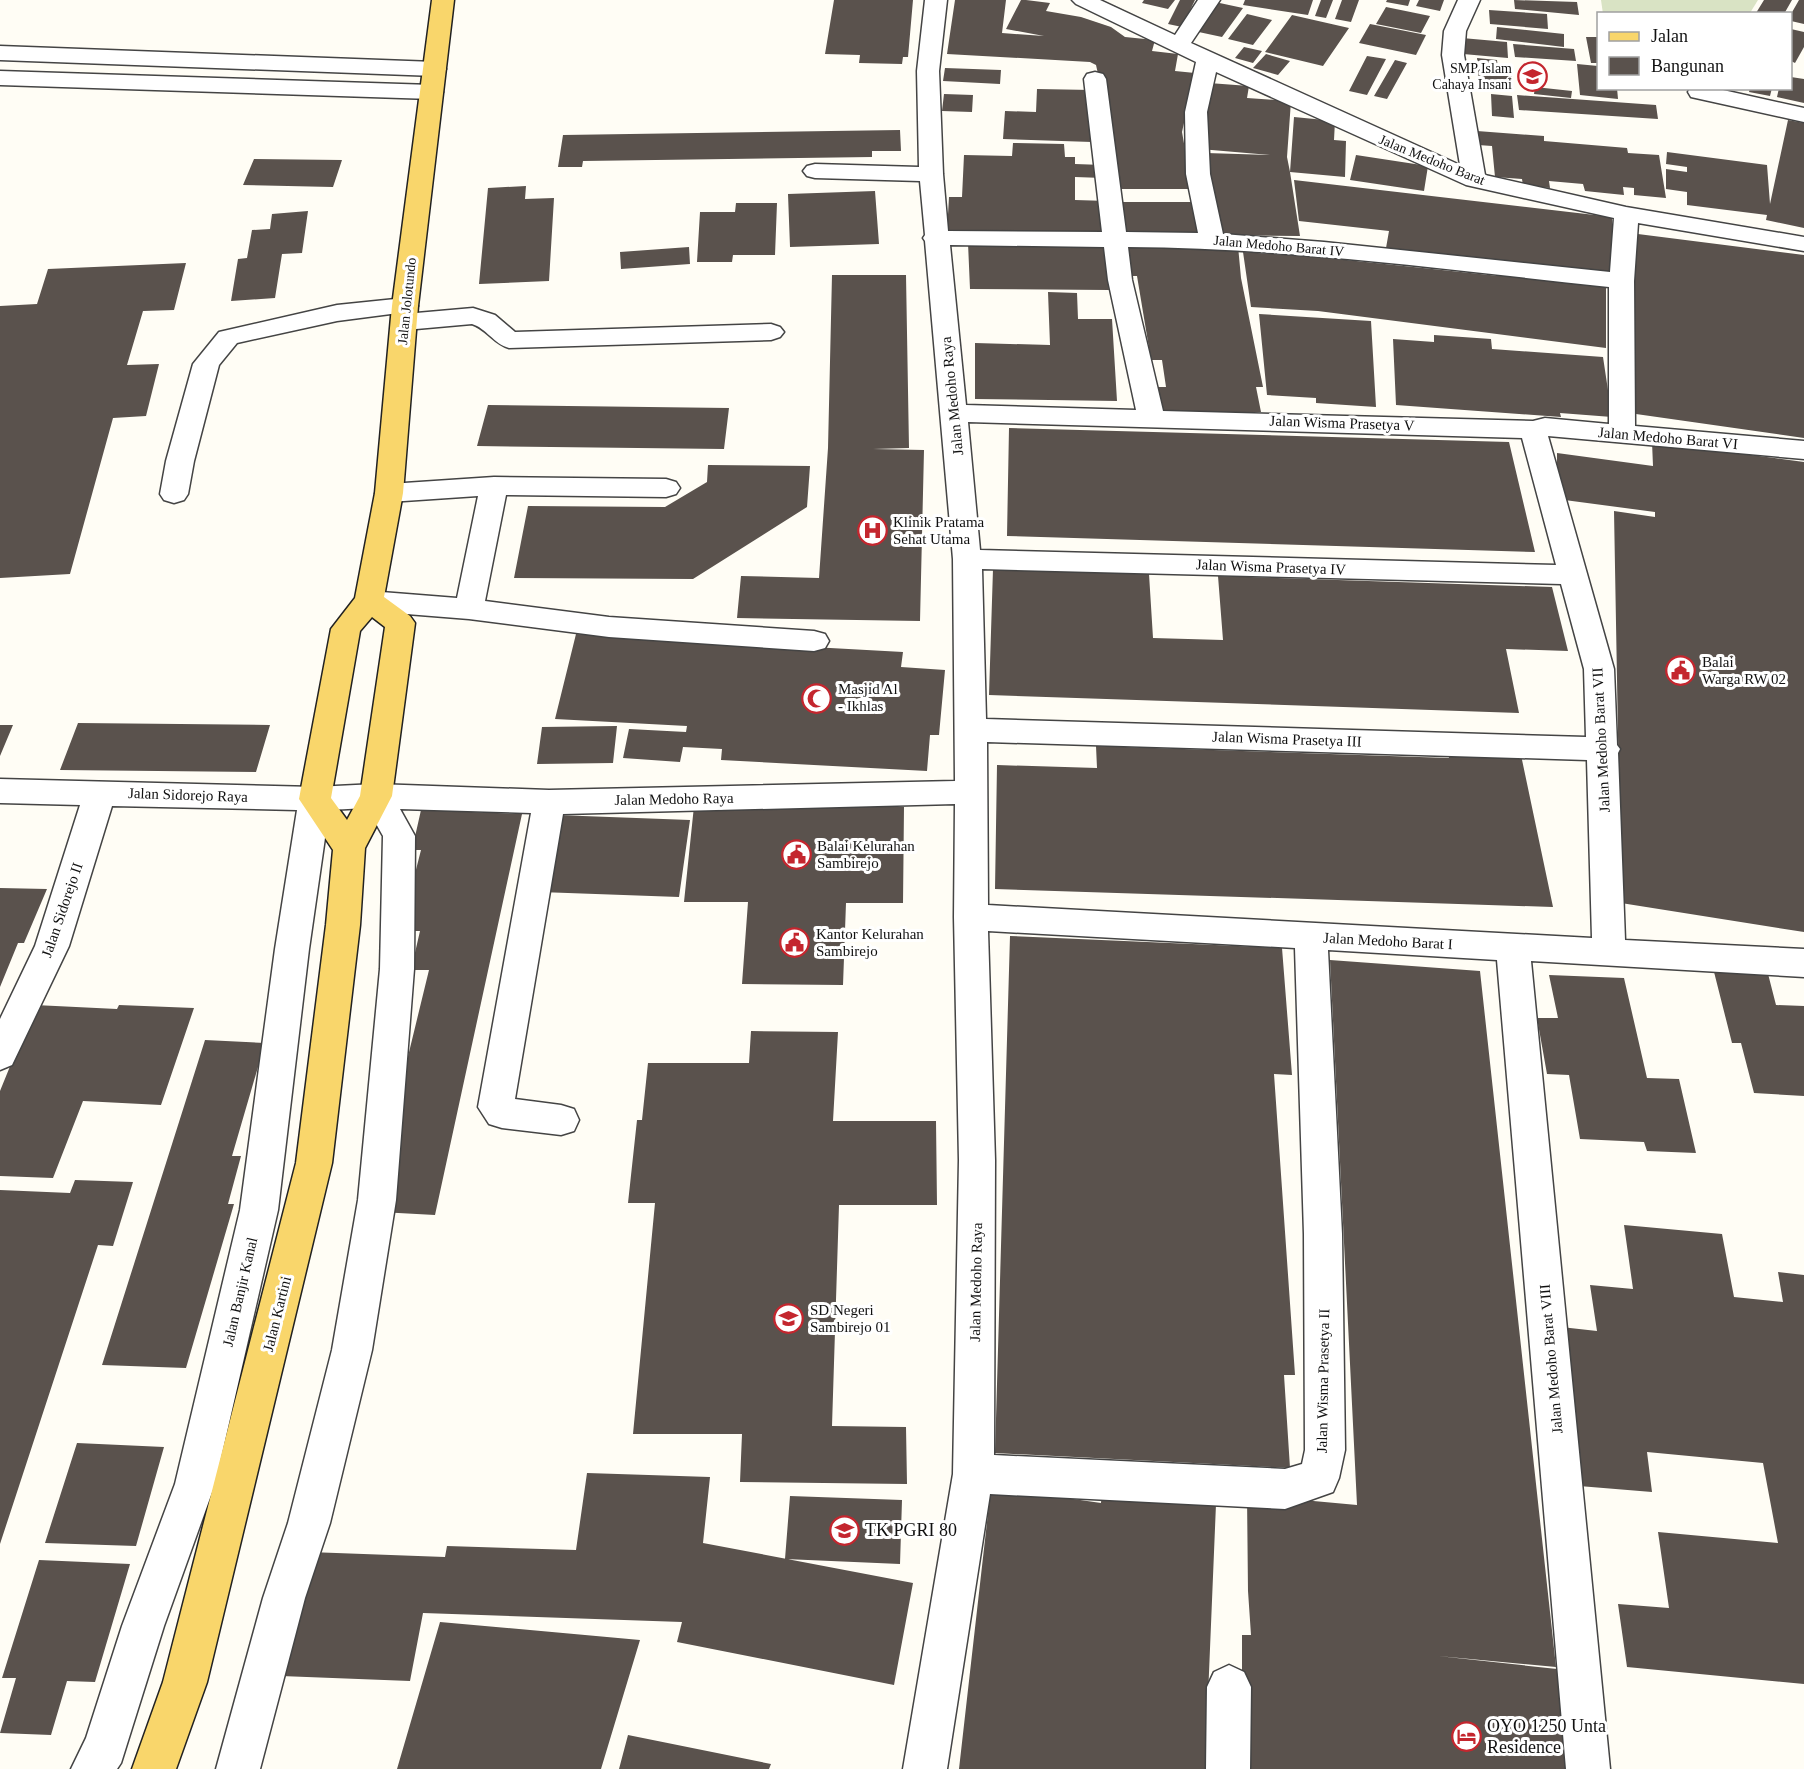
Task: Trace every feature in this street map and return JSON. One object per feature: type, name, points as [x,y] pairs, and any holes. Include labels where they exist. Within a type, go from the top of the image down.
[{"type":"main road","name":"Jalan Jolotundo","points":[[315,799],[346,629],[369,601],[389,493],[405,314],[443,0]]},
{"type":"main road","points":[[315,799],[349,848],[376,796],[400,623],[369,601]]},
{"type":"main road","name":"Jalan Kartini","points":[[154,1769],[185,1682],[314,1163],[343,925],[349,848]]},
{"type":"street","name":"Jalan Medoho Raya","points":[[925,1769],[973,1474],[977,1160],[971,917],[972,792],[967,559],[955,413],[935,238],[931,174],[928,71],[936,0]]},
{"type":"street","name":"Jalan Medoho Barat","points":[[1083,0],[1207,60],[1474,180],[1626,214],[1804,244]]},
{"type":"street","points":[[1179,45],[1209,0]]},
{"type":"street","points":[[1469,0],[1455,31],[1453,55],[1474,180]]},
{"type":"street","points":[[0,52],[289,65],[434,80]]},
{"type":"street","points":[[1207,60],[1196,112],[1198,174],[1212,240]]},
{"type":"street","points":[[0,78],[434,80]]},
{"type":"street","points":[[1095,79],[1120,280],[1151,417]]},
{"type":"street","points":[[1699,92],[1804,115]]},
{"type":"street","points":[[815,171],[931,174]]},
{"type":"street","points":[[1622,433],[1622,281],[1626,214]]},
{"type":"street","name":"Jalan Medoho Barat IV","points":[[935,238],[1212,240],[1324,249],[1622,281]]},
{"type":"street","points":[[174,494],[180,461],[206,364],[228,337],[337,313],[473,316],[486,320],[509,340],[771,332]]},
{"type":"street","name":"Jalan Wisma Prasetya V","points":[[955,413],[1533,430]]},
{"type":"street","name":"Jalan Medoho Barat VI","points":[[1533,430],[1545,427],[1804,450]]},
{"type":"street","name":"Jalan Medoho Barat VII","points":[[1533,430],[1599,669],[1604,749],[1609,951]]},
{"type":"street","points":[[389,493],[494,486],[666,488]]},
{"type":"street","points":[[469,609],[494,486]]},
{"type":"street","name":"Jalan Wisma Prasetya IV","points":[[967,559],[1574,576]]},
{"type":"street","points":[[369,601],[469,609],[609,627],[814,641]]},
{"type":"street","name":"Jalan Wisma Prasetya III","points":[[971,730],[1604,749]]},
{"type":"street","name":"Jalan Sidorejo Raya","points":[[0,791],[315,799],[376,796]]},
{"type":"street","name":"Jalan Medoho Raya","points":[[376,796],[549,802],[972,792]]},
{"type":"street","name":"Jalan Sidorejo II","points":[[0,1055],[52,946],[100,793]]},
{"type":"street","points":[[238,1769],[284,1598],[309,1523],[352,1350],[377,1200],[397,969],[399,836],[376,796]]},
{"type":"street","name":"Jalan Banjir Kanal","points":[[93,1769],[105,1747],[143,1626],[195,1484],[260,1210],[292,949],[315,799]]},
{"type":"street","points":[[549,802],[496,1107],[502,1113],[561,1120]]},
{"type":"street","name":"Jalan Medoho Barat I","points":[[971,917],[1804,963]]},
{"type":"street","name":"Jalan Wisma Prasetya II","points":[[973,1474],[1285,1489],[1318,1478],[1325,1450],[1323,1234],[1311,937]]},
{"type":"street","name":"Jalan Medoho Barat VIII","points":[[1514,948],[1588,1769]]},
{"type":"street","points":[[1228,1769],[1229,1687]]},
{"type":"green space","points":[[1601,0],[1758,0],[1751,12],[1603,12]]},
{"type":"building","points":[[834,0],[913,0],[908,57],[903,57],[902,64],[859,63],[860,55],[825,54]]},
{"type":"building","points":[[955,0],[1006,0],[1002,33],[1044,36],[1006,29],[1021,0],[1026,0],[1050,3],[1046,11],[1081,17],[1111,27],[1125,37],[1155,40],[1152,51],[1178,54],[1175,71],[1195,73],[1182,132],[1192,189],[1116,189],[1096,65],[1090,62],[947,54]]},
{"type":"building","points":[[1144,0],[1175,0],[1168,9],[1142,3]]},
{"type":"building","points":[[1180,0],[1195,0],[1182,27],[1168,24]]},
{"type":"building","points":[[1245,0],[1313,0],[1308,15],[1243,5]]},
{"type":"building","points":[[1321,0],[1333,0],[1326,18],[1315,16]]},
{"type":"building","points":[[1342,0],[1359,0],[1351,22],[1335,19]]},
{"type":"building","points":[[1387,0],[1410,0],[1408,6],[1386,2]]},
{"type":"building","points":[[1419,0],[1444,0],[1440,11],[1416,6]]},
{"type":"building","points":[[1514,0],[1577,2],[1579,15],[1515,9]]},
{"type":"building","points":[[1764,0],[1792,0],[1785,12],[1757,12]]},
{"type":"building","points":[[1799,0],[1804,0],[1804,24],[1792,21],[1792,12]]},
{"type":"building","points":[[1215,2],[1243,8],[1222,37],[1194,31]]},
{"type":"building","points":[[1386,7],[1430,16],[1421,33],[1376,24]]},
{"type":"building","points":[[1489,10],[1547,14],[1548,29],[1490,24]]},
{"type":"building","points":[[1247,14],[1272,20],[1253,45],[1228,39]]},
{"type":"building","points":[[1292,15],[1349,28],[1323,66],[1265,52]]},
{"type":"building","points":[[1370,24],[1426,35],[1416,55],[1359,43]]},
{"type":"building","points":[[1497,27],[1564,34],[1564,47],[1496,39]]},
{"type":"building","points":[[1792,29],[1804,32],[1804,47],[1795,63],[1792,62]]},
{"type":"building","points":[[1586,37],[1597,37],[1597,63],[1591,63]]},
{"type":"building","points":[[1462,38],[1507,42],[1508,58],[1463,54]]},
{"type":"building","points":[[1513,44],[1574,49],[1576,61],[1515,57]]},
{"type":"building","points":[[1244,47],[1262,51],[1253,63],[1235,58]]},
{"type":"building","points":[[1266,54],[1290,61],[1278,75],[1253,68]]},
{"type":"building","points":[[1367,56],[1386,59],[1367,95],[1349,91]]},
{"type":"building","points":[[1477,58],[1497,60],[1498,69],[1478,67]]},
{"type":"building","points":[[1395,60],[1407,63],[1387,99],[1374,96]]},
{"type":"building","points":[[1577,64],[1597,66],[1597,90],[1617,90],[1618,99],[1580,95]]},
{"type":"building","points":[[945,68],[1001,70],[1000,84],[943,81]]},
{"type":"building","points":[[1478,69],[1511,71],[1512,87],[1479,84]]},
{"type":"building","points":[[1792,77],[1804,79],[1804,103],[1777,97],[1779,90],[1792,90]]},
{"type":"building","points":[[1209,83],[1249,86],[1247,98],[1291,101],[1287,157],[1300,236],[1216,235],[1206,153],[1270,155],[1200,149]]},
{"type":"building","points":[[1535,87],[1572,91],[1571,98],[1534,94]]},
{"type":"building","points":[[1037,89],[1092,90],[1092,142],[1003,139],[1005,111],[1036,112]]},
{"type":"building","points":[[1750,90],[1772,90],[1770,96],[1749,92]]},
{"type":"building","points":[[944,94],[973,95],[972,112],[942,111]]},
{"type":"building","points":[[1491,94],[1512,96],[1514,118],[1492,116]]},
{"type":"building","points":[[1517,95],[1656,105],[1658,119],[1519,110]]},
{"type":"building","points":[[1294,117],[1335,121],[1334,140],[1346,141],[1345,177],[1290,172]]},
{"type":"building","points":[[1788,120],[1804,123],[1804,228],[1766,220],[1767,215],[1687,205],[1687,192],[1666,189],[1666,169],[1687,172],[1687,167],[1666,164],[1667,152],[1767,165],[1770,204]]},
{"type":"building","points":[[900,130],[901,151],[872,151],[872,157],[583,161],[582,167],[558,167],[563,135]]},
{"type":"building","points":[[1477,131],[1544,136],[1544,141],[1627,148],[1628,153],[1659,155],[1666,198],[1634,195],[1634,188],[1623,187],[1624,195],[1585,191],[1583,184],[1549,181],[1550,188],[1523,186],[1522,179],[1495,177],[1492,146],[1478,145]]},
{"type":"building","points":[[1013,143],[1064,144],[1065,157],[1075,157],[1075,164],[1103,165],[1103,178],[1075,177],[1075,200],[1108,201],[1109,236],[947,232],[949,197],[962,197],[964,155],[1012,156]]},
{"type":"building","points":[[1356,155],[1428,166],[1424,191],[1350,180]]},
{"type":"building","points":[[254,159],[342,160],[333,187],[243,185]]},
{"type":"building","points":[[1294,180],[1612,217],[1614,274],[1386,248],[1389,231],[1299,221]]},
{"type":"building","points":[[526,186],[525,199],[554,198],[549,281],[479,284],[488,188]]},
{"type":"building","points":[[875,191],[879,244],[790,247],[788,194]]},
{"type":"building","points":[[1118,202],[1194,202],[1200,236],[1123,236]]},
{"type":"building","points":[[736,203],[777,203],[775,255],[733,255],[732,262],[697,262],[700,212],[735,212]]},
{"type":"building","points":[[308,211],[302,253],[282,254],[275,298],[231,301],[238,259],[247,258],[252,230],[270,229],[272,214]]},
{"type":"building","points":[[1630,233],[1804,255],[1804,438],[1629,413]]},
{"type":"building","points":[[968,243],[1105,244],[1109,290],[970,289]]},
{"type":"building","points":[[1125,244],[1238,246],[1241,278],[1263,387],[1256,387],[1261,412],[1159,413],[1155,387],[1166,387],[1162,360],[1151,360],[1137,276],[1127,276]]},
{"type":"building","points":[[689,247],[690,264],[621,269],[620,252]]},
{"type":"building","points":[[1243,252],[1318,257],[1499,276],[1499,272],[1606,285],[1606,348],[1318,311],[1251,307]]},
{"type":"building","points":[[186,263],[174,310],[143,311],[127,365],[159,364],[146,416],[113,418],[70,574],[0,578],[0,306],[37,304],[48,269]]},
{"type":"building","points":[[832,275],[906,275],[909,448],[873,449],[924,450],[920,621],[737,618],[741,576],[819,578],[828,448]]},
{"type":"building","points":[[1048,292],[1077,293],[1078,319],[1112,319],[1117,401],[975,399],[975,343],[1050,345]]},
{"type":"building","points":[[1259,314],[1371,321],[1376,407],[1316,403],[1316,398],[1267,395]]},
{"type":"building","points":[[1434,335],[1491,339],[1492,349],[1603,357],[1612,417],[1560,413],[1561,417],[1396,405],[1393,339],[1434,342]]},
{"type":"building","points":[[488,405],[729,408],[724,449],[477,446]]},
{"type":"building","points":[[1009,428],[1509,442],[1535,552],[1007,536]]},
{"type":"building","points":[[1652,442],[1804,462],[1804,932],[1621,903],[1614,511],[1655,517],[1655,512],[1557,499],[1557,453],[1653,466]]},
{"type":"building","points":[[708,465],[810,466],[807,507],[693,579],[514,578],[528,506],[665,507],[707,482]]},
{"type":"building","points":[[993,569],[1149,574],[1153,638],[1223,640],[1218,576],[1552,587],[1568,651],[1506,649],[1519,713],[989,695]]},
{"type":"building","name":"Masjid Al - Ikhlas","points":[[576,634],[903,652],[901,667],[945,670],[939,735],[930,735],[927,771],[721,760],[722,749],[683,747],[680,762],[623,758],[629,729],[686,732],[687,726],[555,719]]},
{"type":"building","points":[[78,723],[270,725],[256,772],[60,770]]},
{"type":"building","points":[[0,725],[13,725],[0,756]]},
{"type":"building","points":[[617,726],[613,763],[537,764],[542,727]]},
{"type":"building","points":[[1096,746],[1449,758],[1448,753],[1521,755],[1553,907],[995,889],[997,765],[1097,768]]},
{"type":"building","name":"Balai Kelurahan Sambirejo","points":[[694,806],[904,807],[903,903],[846,903],[843,985],[742,984],[748,902],[684,902]]},
{"type":"building","points":[[421,810],[522,814],[435,1215],[380,1212],[393,1118],[429,970],[411,970],[420,931],[408,931],[416,897],[409,897],[421,850],[412,850]]},
{"type":"building","points":[[556,815],[690,820],[679,897],[540,892]]},
{"type":"building","points":[[0,888],[47,889],[24,943],[18,943],[0,987]]},
{"type":"building","points":[[1010,936],[1282,948],[1292,1075],[1274,1074],[1295,1375],[1284,1375],[1290,1468],[995,1453]]},
{"type":"building","points":[[1330,960],[1480,971],[1556,1667],[1438,1656],[1557,1669],[1566,1769],[1242,1769],[1242,1635],[1251,1635],[1247,1495],[1357,1505]]},
{"type":"building","points":[[1712,964],[1766,966],[1776,1005],[1804,1006],[1804,1096],[1754,1093],[1741,1043],[1732,1043]]},
{"type":"building","points":[[1549,975],[1624,978],[1647,1078],[1679,1079],[1696,1153],[1647,1151],[1644,1142],[1580,1139],[1569,1075],[1547,1074],[1537,1018],[1558,1018]]},
{"type":"building","points":[[35,1005],[117,1009],[119,1005],[194,1008],[161,1105],[83,1101],[53,1178],[0,1176],[0,1091]]},
{"type":"building","name":"SD Negeri Sambirejo 01","points":[[751,1031],[838,1032],[833,1121],[936,1121],[937,1205],[839,1205],[832,1426],[906,1427],[907,1484],[740,1482],[742,1434],[633,1434],[655,1203],[628,1203],[637,1120],[642,1120],[648,1063],[749,1063]]},
{"type":"building","points":[[205,1040],[265,1043],[232,1156],[241,1156],[228,1204],[234,1204],[186,1368],[102,1365]]},
{"type":"building","points":[[75,1180],[133,1182],[113,1246],[98,1245],[0,1544],[0,1190],[70,1193]]},
{"type":"building","points":[[1624,1225],[1722,1234],[1734,1297],[1783,1302],[1778,1272],[1804,1275],[1804,1684],[1627,1667],[1618,1604],[1669,1608],[1658,1532],[1778,1543],[1763,1463],[1647,1452],[1652,1492],[1579,1486],[1561,1327],[1597,1331],[1590,1285],[1633,1289]]},
{"type":"building","points":[[77,1443],[164,1447],[136,1546],[45,1543]]},
{"type":"building","points":[[587,1473],[710,1477],[703,1543],[913,1583],[894,1685],[677,1642],[682,1622],[423,1613],[410,1681],[281,1676],[309,1552],[445,1557],[447,1546],[576,1550]]},
{"type":"building","points":[[991,1487],[1101,1503],[1102,1489],[1216,1504],[1205,1769],[959,1769]]},
{"type":"building","name":"TK PGRI 80","points":[[790,1496],[902,1500],[900,1564],[785,1559]]},
{"type":"building","points":[[39,1560],[130,1564],[95,1682],[67,1681],[51,1735],[0,1733],[16,1678],[2,1678]]},
{"type":"building","points":[[440,1622],[640,1640],[601,1769],[397,1769]]},
{"type":"building","points":[[628,1735],[771,1764],[769,1769],[619,1769]]},
{"type":"place","name":"SMP Islam Cahaya Insani","points":[[1533,76]]},
{"type":"place","name":"Klinik Pratama Sehat Utama","points":[[872,531]]},
{"type":"place","name":"Balai Warga RW 02","points":[[1681,671]]},
{"type":"place","name":"Masjid Al - Ikhlas","points":[[817,698]]},
{"type":"place","name":"Balai Kelurahan Sambirejo","points":[[796,855]]},
{"type":"place","name":"Kantor Kelurahan Sambirejo","points":[[795,943]]},
{"type":"place","name":"SD Negeri Sambirejo 01","points":[[789,1319]]},
{"type":"place","name":"TK PGRI 80","points":[[844,1530]]},
{"type":"place","name":"OYO 1250 Unta Residence","points":[[1466,1736]]}]
